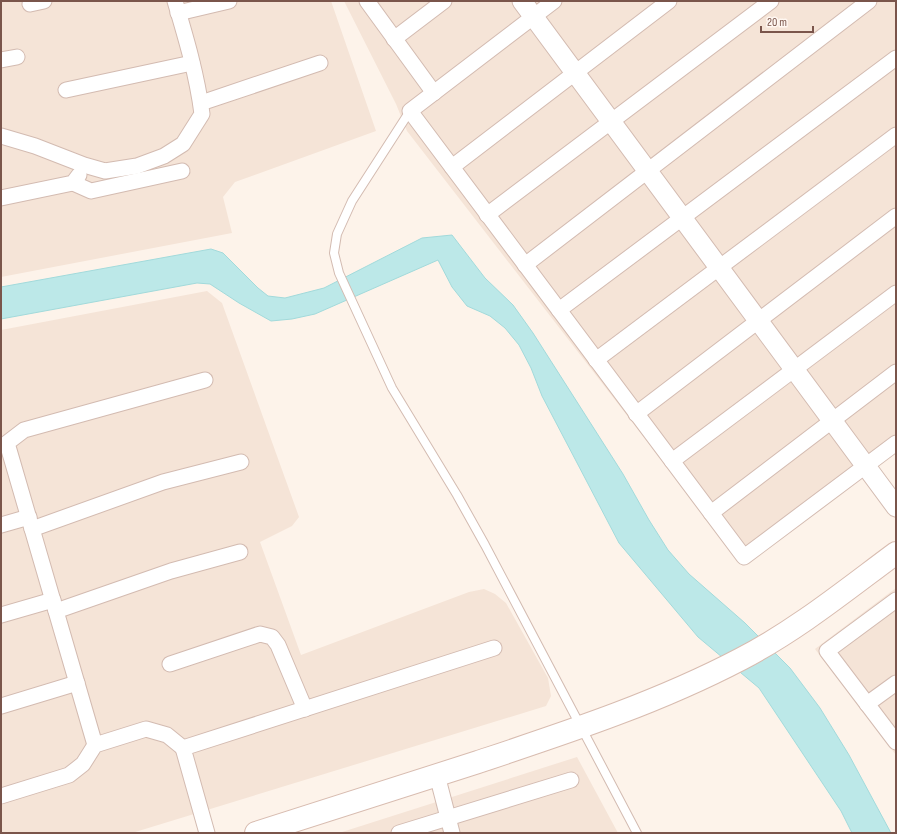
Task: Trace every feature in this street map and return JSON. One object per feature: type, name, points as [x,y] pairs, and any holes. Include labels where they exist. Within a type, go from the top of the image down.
[{"type":"main road","points":[[256,833],[581,728],[691,684],[771,642],[816,613],[896,553]]},
{"type":"street","points":[[1,136],[35,146],[84,165],[106,171],[137,166],[164,156],[183,144],[202,114],[192,63],[176,7],[229,1]]},
{"type":"street","points":[[367,1],[434,93]]},
{"type":"street","points":[[394,39],[444,1]]},
{"type":"street","points":[[522,1],[896,507]]},
{"type":"street","points":[[554,1],[410,111],[744,557],[896,443]]},
{"type":"street","points":[[452,167],[670,1]]},
{"type":"street","points":[[487,215],[772,1]]},
{"type":"street","points":[[525,265],[869,1]]},
{"type":"street","points":[[1,60],[17,57]]},
{"type":"street","points":[[559,310],[896,58]]},
{"type":"street","points":[[66,90],[192,63]]},
{"type":"street","points":[[201,103],[320,63]]},
{"type":"street","points":[[596,360],[896,135]]},
{"type":"street","points":[[73,183],[84,165]]},
{"type":"street","points":[[1,198],[73,183],[91,191],[182,171]]},
{"type":"street","points":[[636,414],[896,216]]},
{"type":"street","points":[[672,461],[896,293]]},
{"type":"street","points":[[711,513],[896,372]]},
{"type":"street","points":[[95,745],[7,443],[24,430],[205,380]]},
{"type":"street","points":[[1,525],[30,523],[163,482],[242,462]]},
{"type":"street","points":[[1,615],[54,605],[240,552]]},
{"type":"street","points":[[896,600],[827,651],[896,742]]},
{"type":"street","points":[[170,664],[260,634],[272,636],[278,645],[306,709]]},
{"type":"street","points":[[183,748],[494,648]]},
{"type":"street","points":[[1,706],[77,683]]},
{"type":"street","points":[[867,704],[896,683]]},
{"type":"street","points":[[1,796],[69,775],[83,764],[95,745],[146,729],[167,735],[183,748],[207,833]]},
{"type":"street","points":[[437,775],[452,833]]},
{"type":"street","points":[[400,833],[571,780]]},
{"type":"lane","points":[[410,111],[352,201],[337,234],[334,253],[339,273],[392,388],[484,545],[637,833]]},
{"type":"shaded area","points":[[1,1],[331,1],[376,131],[235,182],[223,197],[232,233],[1,277]]},
{"type":"shaded area","points":[[344,1],[896,1],[896,449],[742,564],[407,131],[396,104]]},
{"type":"shaded area","points":[[207,291],[222,303],[299,517],[292,526],[260,542],[301,655],[469,592],[484,589],[495,594],[506,603],[548,678],[551,696],[546,706],[132,833],[1,833],[1,330]]},
{"type":"shaded area","points":[[896,588],[896,755],[815,649]]},
{"type":"shaded area","points":[[577,757],[618,833],[339,833]]},
{"type":"water","points":[[452,235],[485,278],[513,305],[533,333],[623,474],[668,550],[689,574],[745,623],[790,668],[820,708],[849,755],[891,833],[852,833],[841,811],[759,688],[698,637],[619,543],[542,396],[531,368],[519,345],[505,328],[490,316],[467,306],[452,287],[438,260],[315,314],[292,319],[271,321],[239,303],[210,284],[197,283],[1,319],[1,287],[211,249],[223,253],[268,296],[285,298],[324,288],[422,238]]}]
